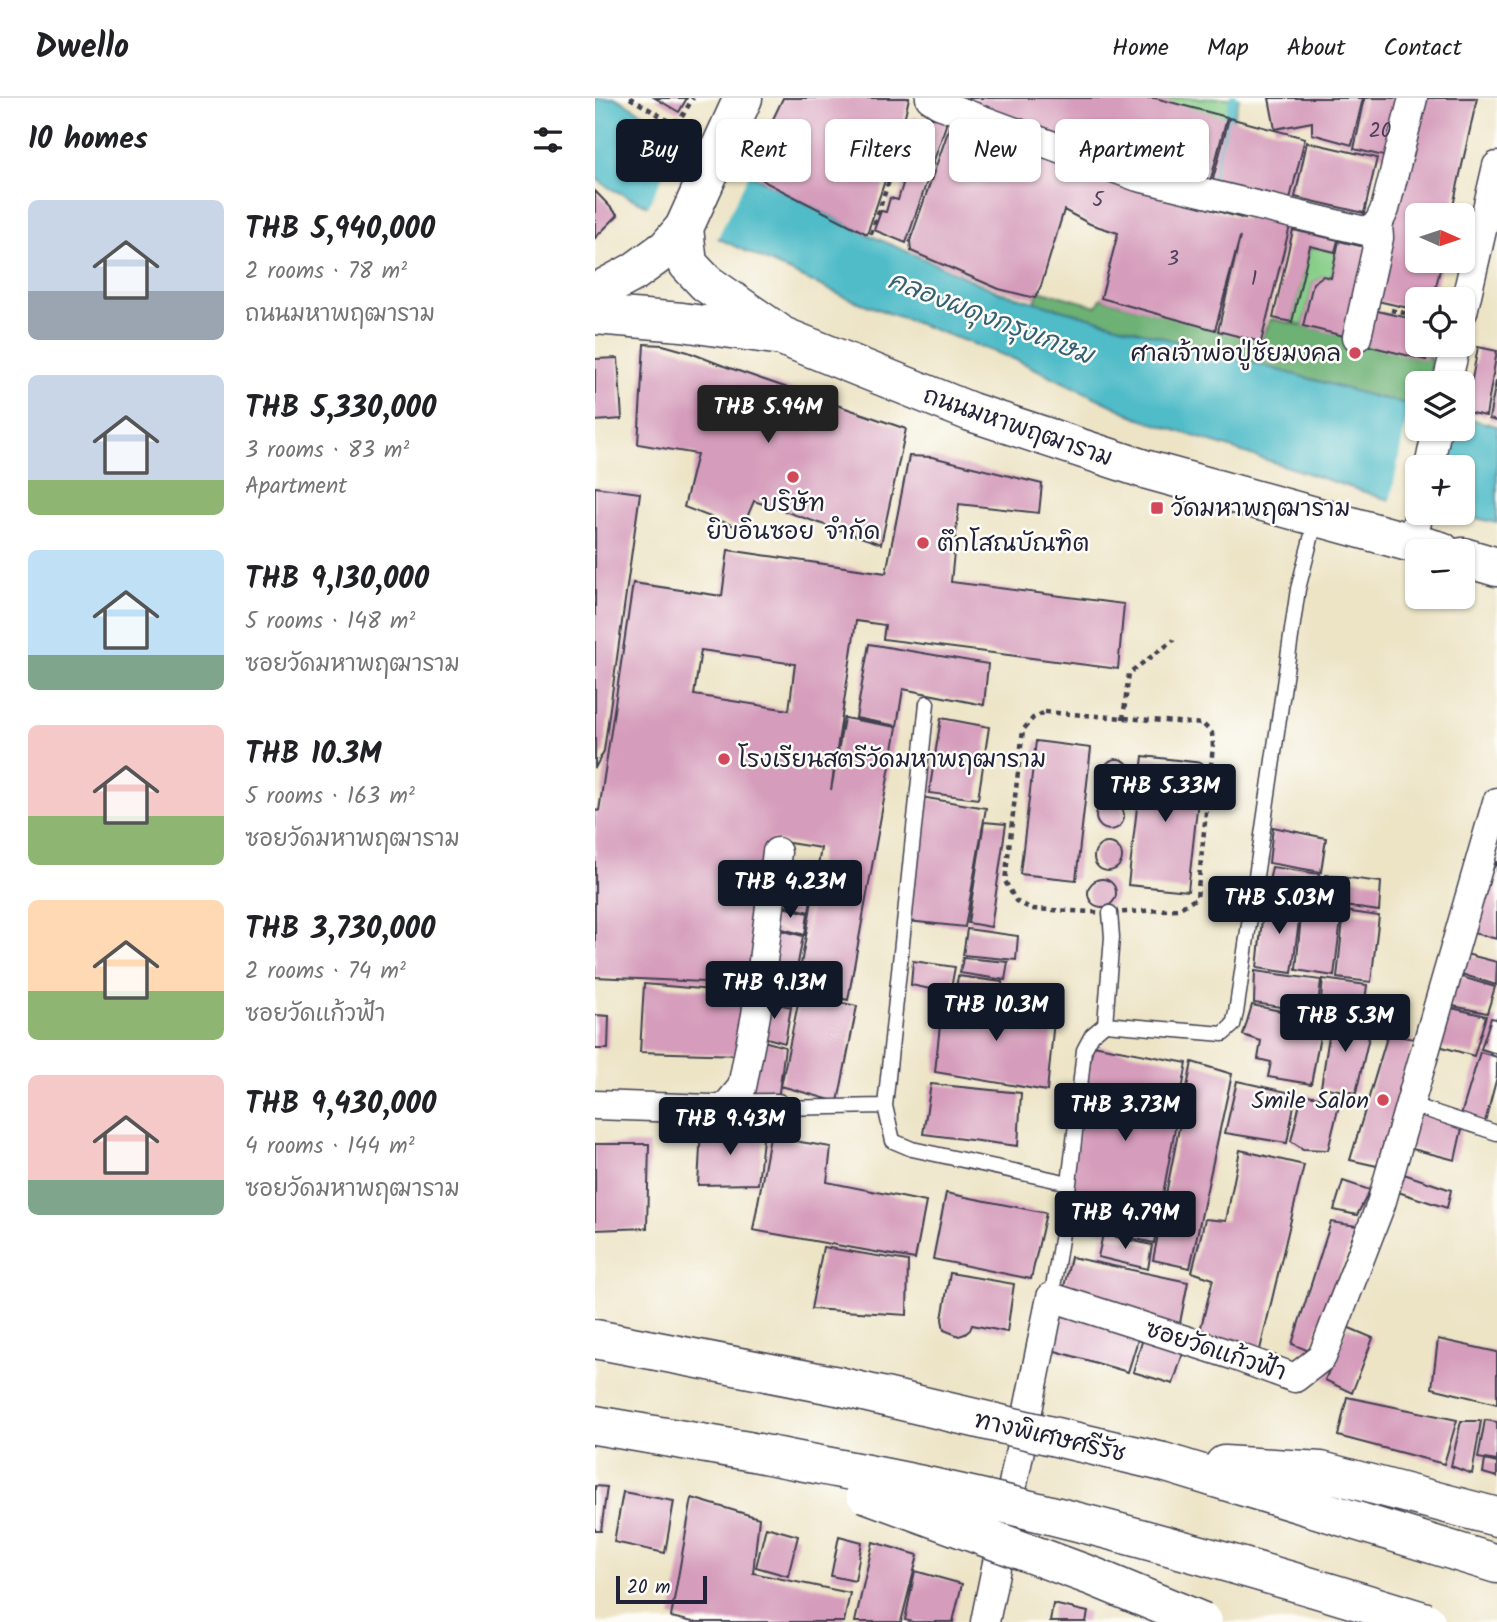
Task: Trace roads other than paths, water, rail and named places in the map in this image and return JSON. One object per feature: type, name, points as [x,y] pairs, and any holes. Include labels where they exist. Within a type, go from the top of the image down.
[{"type":"main road","points":[[595,293],[635,272],[667,248],[684,228],[743,98]]},
{"type":"main road","points":[[684,228],[688,264],[706,283],[782,336]]},
{"type":"main road","name":"ถนนมหาพฤฒาราม","points":[[595,315],[682,322],[782,336],[971,412],[1144,469],[1316,518],[1424,536]]},
{"type":"main road","points":[[1475,561],[1497,567]]},
{"type":"main road","name":"ทางพิเศษศรีรัช","points":[[595,1339],[838,1387],[1163,1462],[1497,1564]]},
{"type":"main road","points":[[595,1425],[748,1451],[941,1489],[1143,1539],[1426,1622]]},
{"type":"main road","points":[[748,1451],[1094,1577],[1203,1622]]},
{"type":"main road","points":[[1163,1462],[1321,1471],[1497,1517]]},
{"type":"street","points":[[1357,337],[1379,238],[1378,224],[1385,209],[1413,98]]},
{"type":"street","points":[[921,104],[939,104],[1138,177],[1365,230],[1378,224]]},
{"type":"street","points":[[1469,287],[1497,166]]},
{"type":"street","name":"ซอยวัดแก้วฟ้า","points":[[1051,1297],[1295,1378],[1322,1357],[1381,1204],[1497,802]]},
{"type":"street","points":[[724,1110],[742,1087],[756,1015],[777,852]]},
{"type":"street","points":[[595,1105],[724,1110],[778,1108]]},
{"type":"street","points":[[985,1622],[1051,1297]]},
{"type":"lane","points":[[1051,1297],[1060,1251],[1084,1050],[1092,1035],[1105,1024],[1223,1034],[1233,1025],[1299,589],[1316,518]]},
{"type":"lane","points":[[927,703],[885,1106],[893,1141],[912,1149],[1069,1183]]},
{"type":"lane","points":[[1105,1024],[1112,937],[1110,913]]},
{"type":"lane","points":[[1409,1104],[1497,1133]]},
{"type":"lane","points":[[778,1108],[885,1106]]},
{"type":"water","name":"คลองผดุงกรุงเกษม","points":[[595,98],[616,98],[653,119],[616,119],[616,182],[702,182],[702,146],[716,154],[716,182],[765,182],[867,234],[999,292],[1405,403],[1405,441],[1475,441],[1475,420],[1497,426],[1497,523],[1475,518],[1475,455],[1405,455],[1405,503],[1383,498],[1141,419],[1019,361],[845,297],[611,189],[595,178]]},
{"type":"waterway","points":[[1209,187],[1234,98]]},
{"type":"place","name":"ศาลเจ้าพ่อปู่ชัยมงคล","points":[[1355,353]]},
{"type":"place","name":"บริษัท ยิบอินซอย จำกัด","points":[[793,477]]},
{"type":"place","name":"วัดมหาพฤฒาราม","points":[[1157,508]]},
{"type":"place","name":"ตึกโสณบัณฑิต","points":[[923,543]]},
{"type":"place","name":"โรงเรียนสตรีวัดมหาพฤฒาราม","points":[[724,759]]},
{"type":"place","name":"Smile Salon","points":[[1383,1100]]}]
